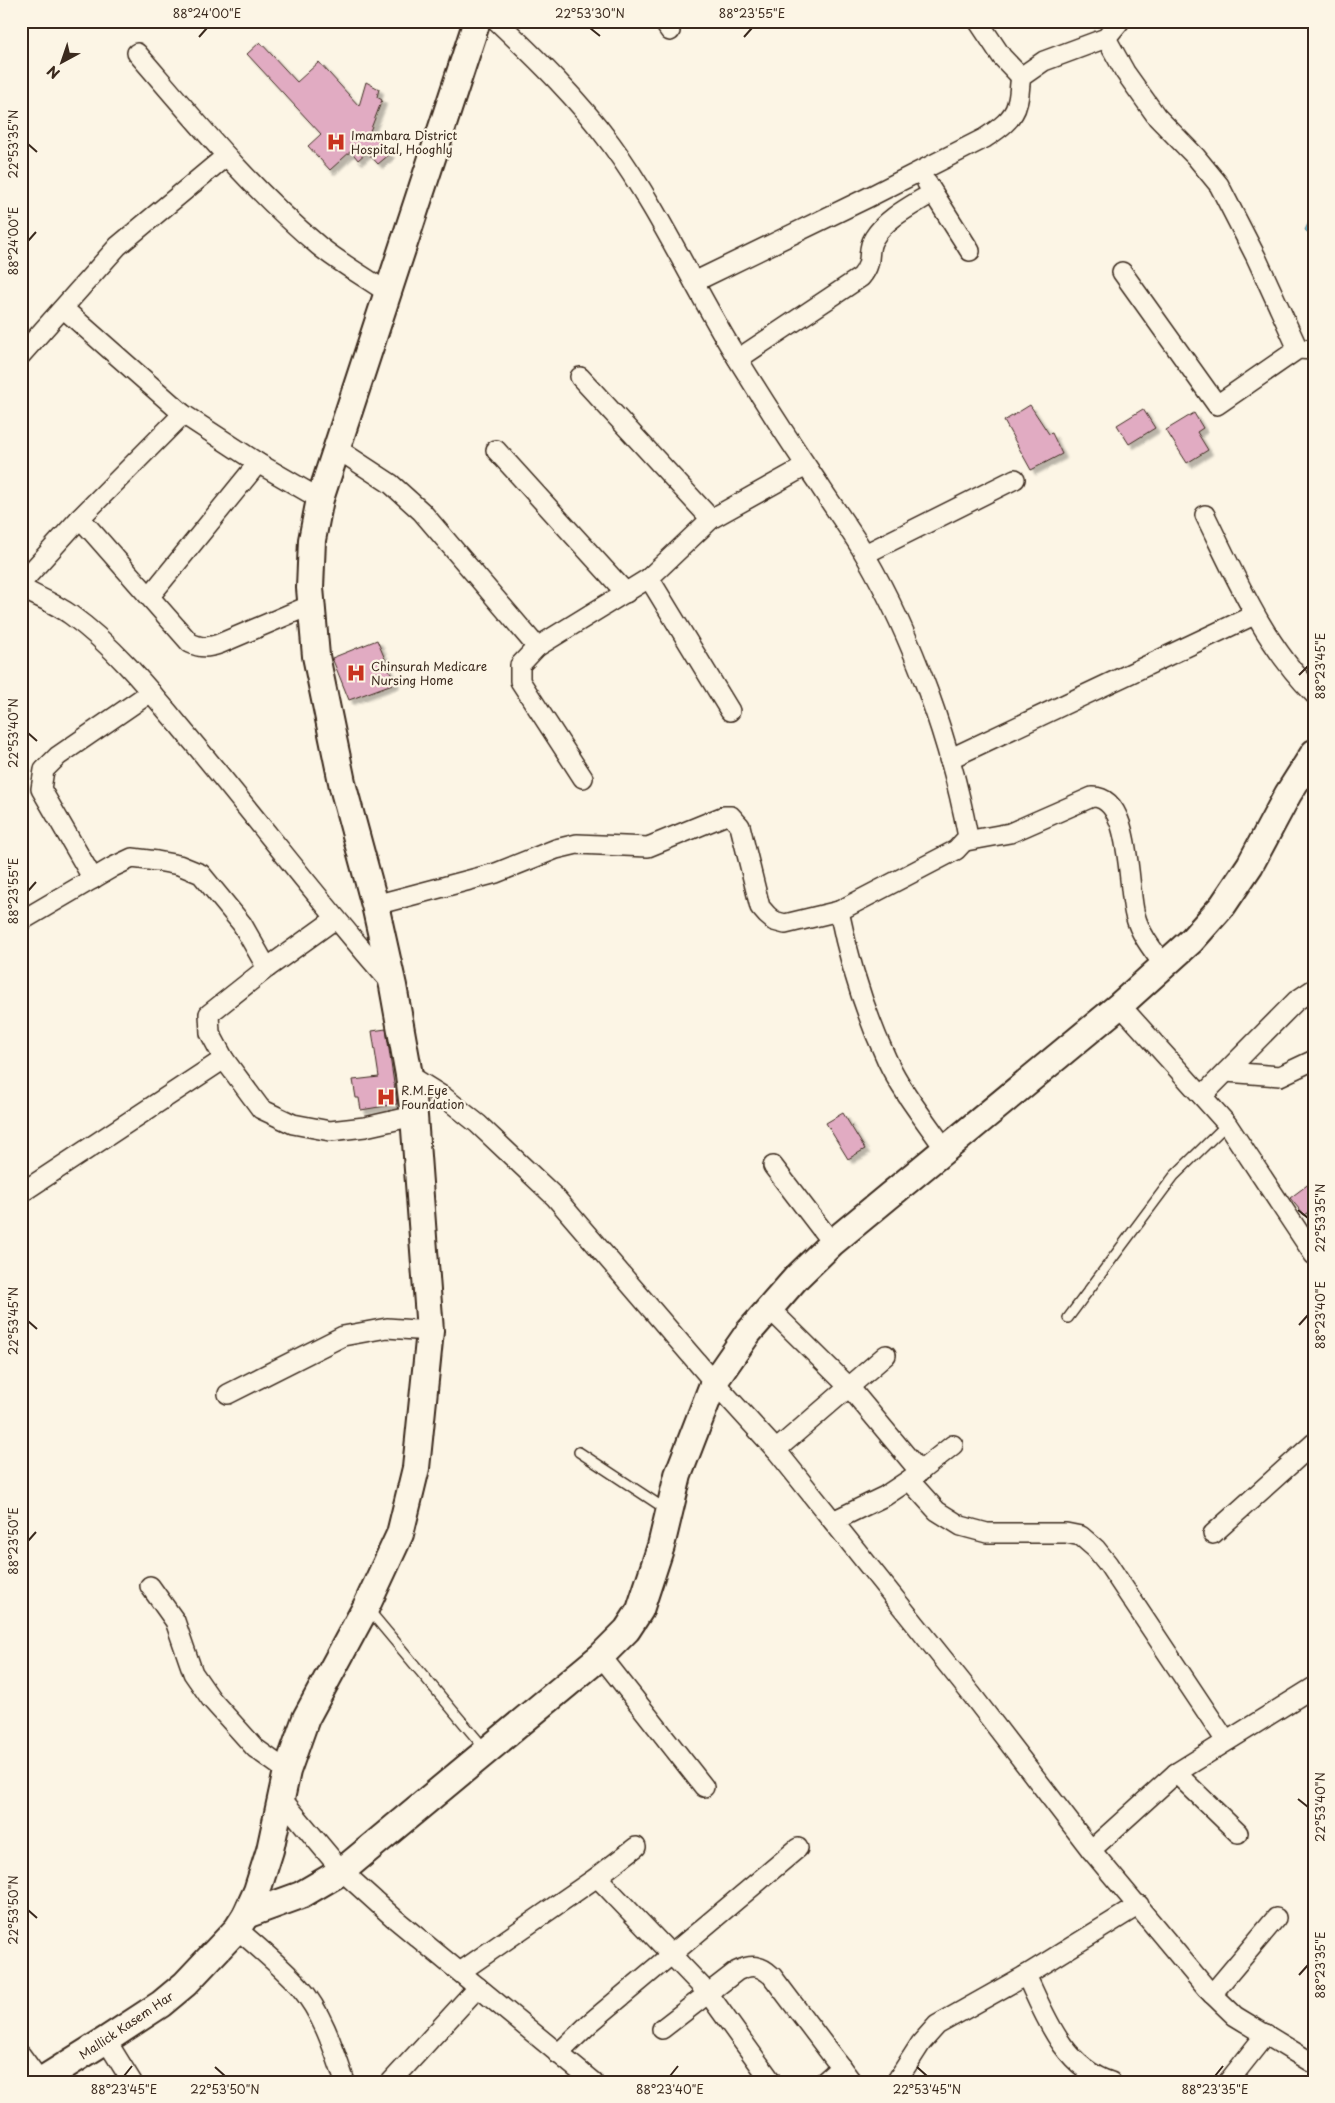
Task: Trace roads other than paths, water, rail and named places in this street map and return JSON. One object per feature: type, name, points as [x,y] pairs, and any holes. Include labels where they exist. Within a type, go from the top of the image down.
[{"type":"main road","points":[[242,1922],[257,1891],[270,1850],[287,1771],[306,1718],[366,1607],[400,1534],[416,1468],[430,1331],[414,1116],[409,1075],[393,986],[375,905],[335,750],[316,656],[311,605],[312,540],[320,500],[336,448],[477,21]]},
{"type":"main road","points":[[242,1922],[302,1895],[342,1872],[601,1656],[627,1630],[640,1610],[650,1585],[678,1475],[714,1382],[748,1332],[832,1243],[1120,1005],[1192,940],[1223,905],[1264,841],[1288,794],[1314,753]]},
{"type":"main road","name":"Mallick Kasem Har","points":[[40,2081],[161,2004],[185,1984],[242,1922]]},
{"type":"street","points":[[497,21],[549,70],[584,109],[612,145],[648,201],[738,358],[806,466],[865,554],[899,620],[913,653],[949,759],[967,830],[966,841]]},
{"type":"street","points":[[978,21],[1002,58],[1021,77]]},
{"type":"street","points":[[694,282],[985,138],[1002,127],[1017,105],[1021,77],[1044,61],[1106,38],[1120,21]]},
{"type":"street","points":[[1106,38],[1125,72],[1157,117],[1196,157],[1219,185],[1306,350],[1217,405],[1122,272]]},
{"type":"street","points":[[137,53],[226,156],[320,247],[388,293]]},
{"type":"street","points":[[21,355],[64,309],[118,246],[226,156]]},
{"type":"street","points":[[921,171],[932,192],[970,251]]},
{"type":"street","points":[[738,358],[860,276],[870,264],[873,239],[881,228],[932,192]]},
{"type":"street","points":[[64,309],[183,414],[258,464],[320,500]]},
{"type":"street","points":[[580,377],[712,519]]},
{"type":"street","points":[[21,583],[80,518],[183,414]]},
{"type":"street","points":[[336,448],[391,484],[422,512],[537,647]]},
{"type":"street","points":[[496,450],[626,593]]},
{"type":"street","points":[[150,596],[258,464]]},
{"type":"street","points":[[583,778],[520,681],[520,665],[537,647],[649,578],[712,519],[806,466]]},
{"type":"street","points":[[865,554],[1016,479]]},
{"type":"street","points":[[1205,516],[1254,615],[1287,664],[1314,694]]},
{"type":"street","points":[[80,518],[190,643],[208,648],[311,605]]},
{"type":"street","points":[[649,578],[730,711]]},
{"type":"street","points":[[21,588],[69,614],[84,625],[104,642],[151,692],[259,820],[335,920],[393,986]]},
{"type":"street","points":[[949,759],[1254,615]]},
{"type":"street","points":[[93,879],[42,788],[44,770],[58,756],[151,692]]},
{"type":"street","points":[[375,905],[496,873],[556,849],[570,846],[648,846],[724,816],[731,816],[740,826],[760,907],[774,921],[785,924],[838,911],[956,850],[966,841],[1010,834],[1092,798],[1106,800],[1112,804],[1122,824],[1136,918],[1145,939],[1164,965]]},
{"type":"street","points":[[21,921],[132,858],[179,865],[201,874],[242,924],[267,968]]},
{"type":"street","points":[[838,911],[846,946],[887,1060],[912,1102],[945,1149]]},
{"type":"street","points":[[335,920],[267,968],[209,1014],[210,1033],[224,1059],[261,1109],[292,1124],[330,1131],[365,1127],[414,1116]]},
{"type":"street","points":[[1202,1096],[1296,1001],[1314,989]]},
{"type":"street","points":[[1120,1005],[1227,1124],[1313,1253]]},
{"type":"street","points":[[21,1193],[224,1059]]},
{"type":"street","points":[[1226,1072],[1280,1076],[1314,1060]]},
{"type":"street","points":[[409,1075],[444,1097],[478,1124],[556,1196],[714,1382],[776,1450],[972,1695],[1091,1850],[1212,1994],[1235,2016],[1312,2060]]},
{"type":"street","points":[[773,1166],[832,1243]]},
{"type":"street","points":[[770,1308],[850,1388],[937,1511],[961,1526],[987,1533],[1066,1533],[1081,1536],[1096,1549],[1108,1564],[1226,1741]]},
{"type":"street","points":[[228,1394],[343,1336],[387,1328],[430,1331]]},
{"type":"street","points":[[776,1450],[886,1355]]},
{"type":"street","points":[[1213,1534],[1314,1443]]},
{"type":"street","points":[[832,1521],[885,1496],[953,1445]]},
{"type":"street","points":[[150,1586],[175,1621],[192,1673],[255,1748],[287,1771]]},
{"type":"street","points":[[601,1656],[704,1787]]},
{"type":"street","points":[[1091,1850],[1176,1773],[1314,1686]]},
{"type":"street","points":[[1176,1773],[1238,1834]]},
{"type":"street","points":[[281,1798],[342,1872],[593,2082]]},
{"type":"street","points":[[460,1972],[597,1877],[636,1847]]},
{"type":"street","points":[[558,2054],[590,2022],[798,1848]]},
{"type":"street","points":[[597,1877],[708,1993],[772,2082]]},
{"type":"street","points":[[896,2082],[921,2043],[937,2025],[1026,1975],[1139,1905]]},
{"type":"street","points":[[1212,1994],[1276,1918]]},
{"type":"street","points":[[242,1922],[301,1989],[316,2012],[333,2048],[345,2082]]},
{"type":"street","points":[[662,2029],[708,1993],[748,1966],[764,1969],[772,1976],[846,2075],[824,2082]]},
{"type":"street","points":[[1026,1975],[1058,2040],[1068,2053],[1093,2074],[1111,2082]]},
{"type":"street","points":[[401,2078],[478,1987]]},
{"type":"street","points":[[1228,2082],[1266,2034]]},
{"type":"street","points":[[106,2040],[132,2082]]},
{"type":"street","points":[[21,2055],[40,2081]]},
{"type":"lane","points":[[1068,1318],[1174,1176],[1227,1124]]},
{"type":"lane","points":[[580,1452],[670,1511]]},
{"type":"lane","points":[[366,1607],[487,1752]]},
{"type":"water","points":[[1314,211],[1314,238],[1305,230]]},
{"type":"place","name":"Imambara District Hospital, Hooghly","points":[[336,142]]},
{"type":"place","name":"Chinsurah Medicare Nursing Home","points":[[356,673]]},
{"type":"place","name":"R.M.Eye Foundation","points":[[386,1097]]}]
